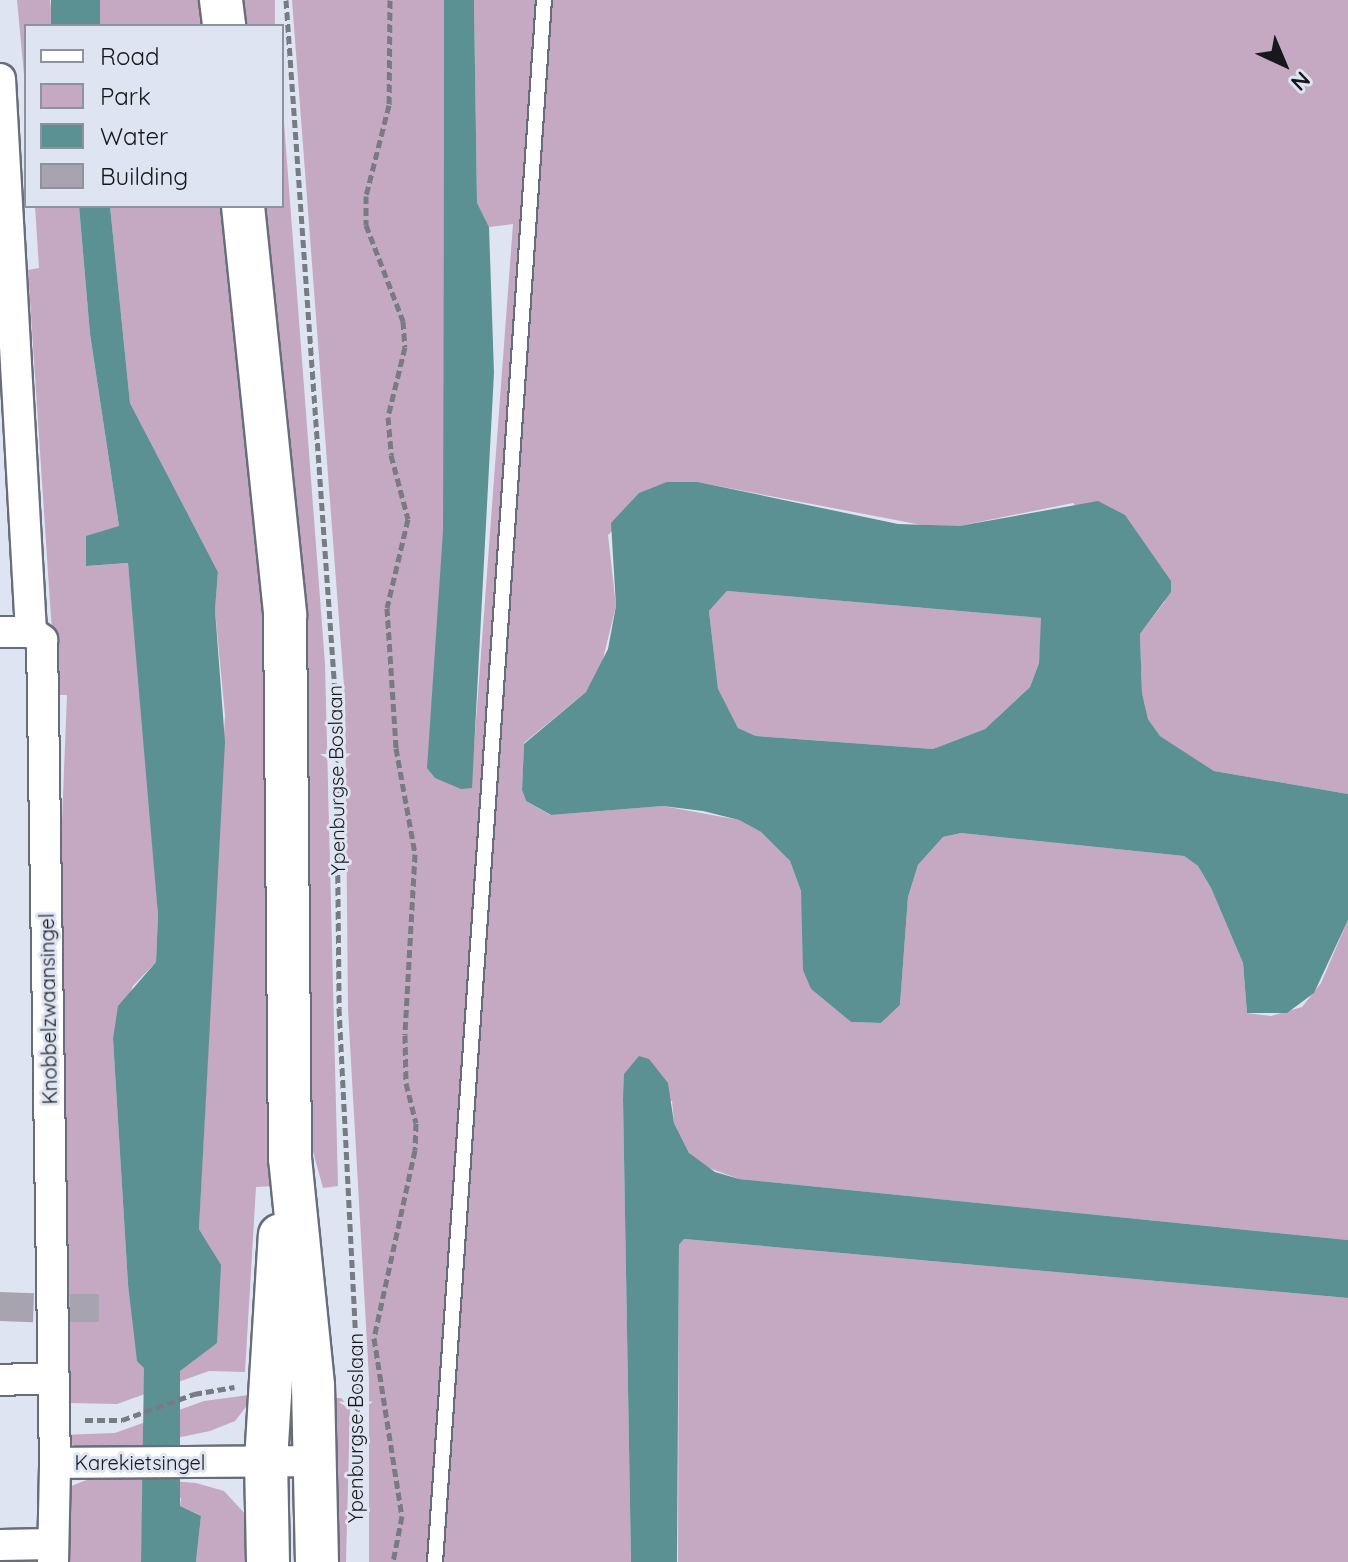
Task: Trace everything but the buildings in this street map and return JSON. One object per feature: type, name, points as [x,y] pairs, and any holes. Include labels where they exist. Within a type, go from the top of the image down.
[{"type":"main road","points":[[221,0],[224,24]]},
{"type":"main road","name":"Ypenburgse Boslaan","points":[[243,208],[285,615],[290,1158],[316,1461],[317,1562]]},
{"type":"main road","name":"Ypenburgse Boslaan","points":[[268,1562],[266,1461],[278,1247],[290,1158]]},
{"type":"street","name":"Knobbelzwaansingel","points":[[0,79],[36,636],[54,1378]]},
{"type":"street","points":[[0,632],[36,636]]},
{"type":"street","points":[[0,1380],[54,1378]]},
{"type":"street","name":"Karekietsingel","points":[[54,1378],[55,1463],[316,1461]]},
{"type":"street","points":[[0,1545],[53,1553],[55,1463]]},
{"type":"lane","points":[[435,1562],[544,0]]},
{"type":"path","name":"Ypenburgse Boslaan","points":[[286,0],[336,707],[339,1008],[358,1385],[355,1503]]},
{"type":"path","points":[[390,0],[389,105],[366,196],[366,225],[403,321],[405,347],[388,417],[391,455],[408,519],[387,608],[396,748],[415,854],[405,1035],[406,1083],[416,1123],[415,1150],[374,1338],[402,1516],[393,1562]]},
{"type":"path","points":[[122,1420],[194,1394],[235,1387]]},
{"type":"green space","points":[[17,0],[50,0],[53,24],[24,24],[24,75]]},
{"type":"green space","points":[[100,0],[204,0],[204,24],[100,24]]},
{"type":"green space","points":[[237,0],[275,0],[275,24],[237,24]]},
{"type":"green space","points":[[292,0],[444,0],[443,531],[471,788],[513,224],[489,227],[477,204],[474,0],[1348,0],[1348,794],[1214,771],[1160,736],[1148,719],[1142,693],[1140,634],[1165,601],[1073,503],[959,526],[927,526],[697,482],[667,482],[608,535],[616,606],[600,671],[586,692],[524,743],[522,790],[526,801],[550,815],[663,806],[739,820],[761,832],[790,861],[801,891],[811,989],[851,1022],[881,1023],[900,1005],[908,897],[918,865],[943,837],[961,833],[1184,856],[1198,866],[1211,888],[1243,963],[1247,1013],[1271,1016],[1302,1007],[1321,983],[1348,920],[1348,1240],[739,1179],[698,1164],[674,1123],[672,1101],[623,1100],[631,1562],[369,1562],[369,1378],[348,1009],[345,699]]},
{"type":"green space","points":[[284,122],[325,664],[338,1186],[323,1188],[308,1133],[259,208],[284,208]]},
{"type":"green space","points":[[35,208],[79,208],[90,334],[119,526],[87,566],[128,563],[158,915],[156,962],[133,986],[113,1039],[128,1284],[213,1252],[199,1229],[225,715],[215,610],[218,572],[130,403],[110,208],[225,208],[265,579],[273,1186],[256,1187],[245,1372],[209,1371],[117,1404],[70,1403],[55,999],[67,695],[57,695],[28,270],[39,268]]},
{"type":"green space","points":[[727,591],[1042,618],[1039,663],[1030,687],[985,729],[933,749],[756,736],[738,728],[718,690],[709,611]]},
{"type":"green space","points":[[684,1239],[1348,1298],[1348,1562],[678,1562],[679,1245]]},
{"type":"green space","points":[[256,1394],[235,1421],[210,1431],[133,1447],[78,1449],[61,1435],[115,1433],[204,1401]]},
{"type":"green space","points":[[322,1398],[341,1398],[350,1408],[346,1562],[325,1562]]},
{"type":"green space","points":[[99,1475],[196,1483],[224,1491],[248,1517],[255,1562],[196,1562],[201,1516],[180,1506],[181,1498],[143,1498],[141,1562],[60,1562],[64,1489]]},
{"type":"water","points":[[51,0],[100,0],[100,24],[51,24]]},
{"type":"water","points":[[444,0],[474,0],[477,203],[489,227],[494,373],[472,788],[461,789],[435,778],[427,768],[443,531]]},
{"type":"water","points":[[79,208],[110,208],[130,403],[218,572],[215,610],[225,742],[199,1229],[221,1265],[217,1343],[180,1371],[180,1506],[201,1516],[196,1562],[141,1562],[144,1368],[137,1361],[128,1284],[113,1039],[118,1006],[156,962],[158,915],[128,563],[86,566],[86,536],[119,526],[90,334]]},
{"type":"water","points":[[667,482],[698,482],[898,524],[959,526],[1098,501],[1125,515],[1171,581],[1171,592],[1140,634],[1142,693],[1148,719],[1160,736],[1214,771],[1348,794],[1348,920],[1314,993],[1287,1013],[1247,1013],[1243,963],[1211,888],[1198,866],[1184,856],[961,833],[943,837],[918,865],[908,897],[900,1005],[881,1023],[851,1022],[811,989],[803,970],[801,891],[790,861],[761,832],[739,820],[703,811],[663,806],[551,815],[526,801],[522,790],[524,744],[586,692],[608,649],[616,606],[611,523],[639,493]],"holes":[[[727,591],[1041,618],[1039,663],[1030,687],[985,729],[933,749],[756,736],[738,728],[718,689],[709,611]]]},
{"type":"water","points":[[639,1056],[649,1059],[668,1083],[674,1123],[689,1153],[715,1172],[739,1179],[1348,1240],[1348,1298],[684,1239],[679,1245],[677,1562],[631,1562],[623,1100],[624,1074]]}]
